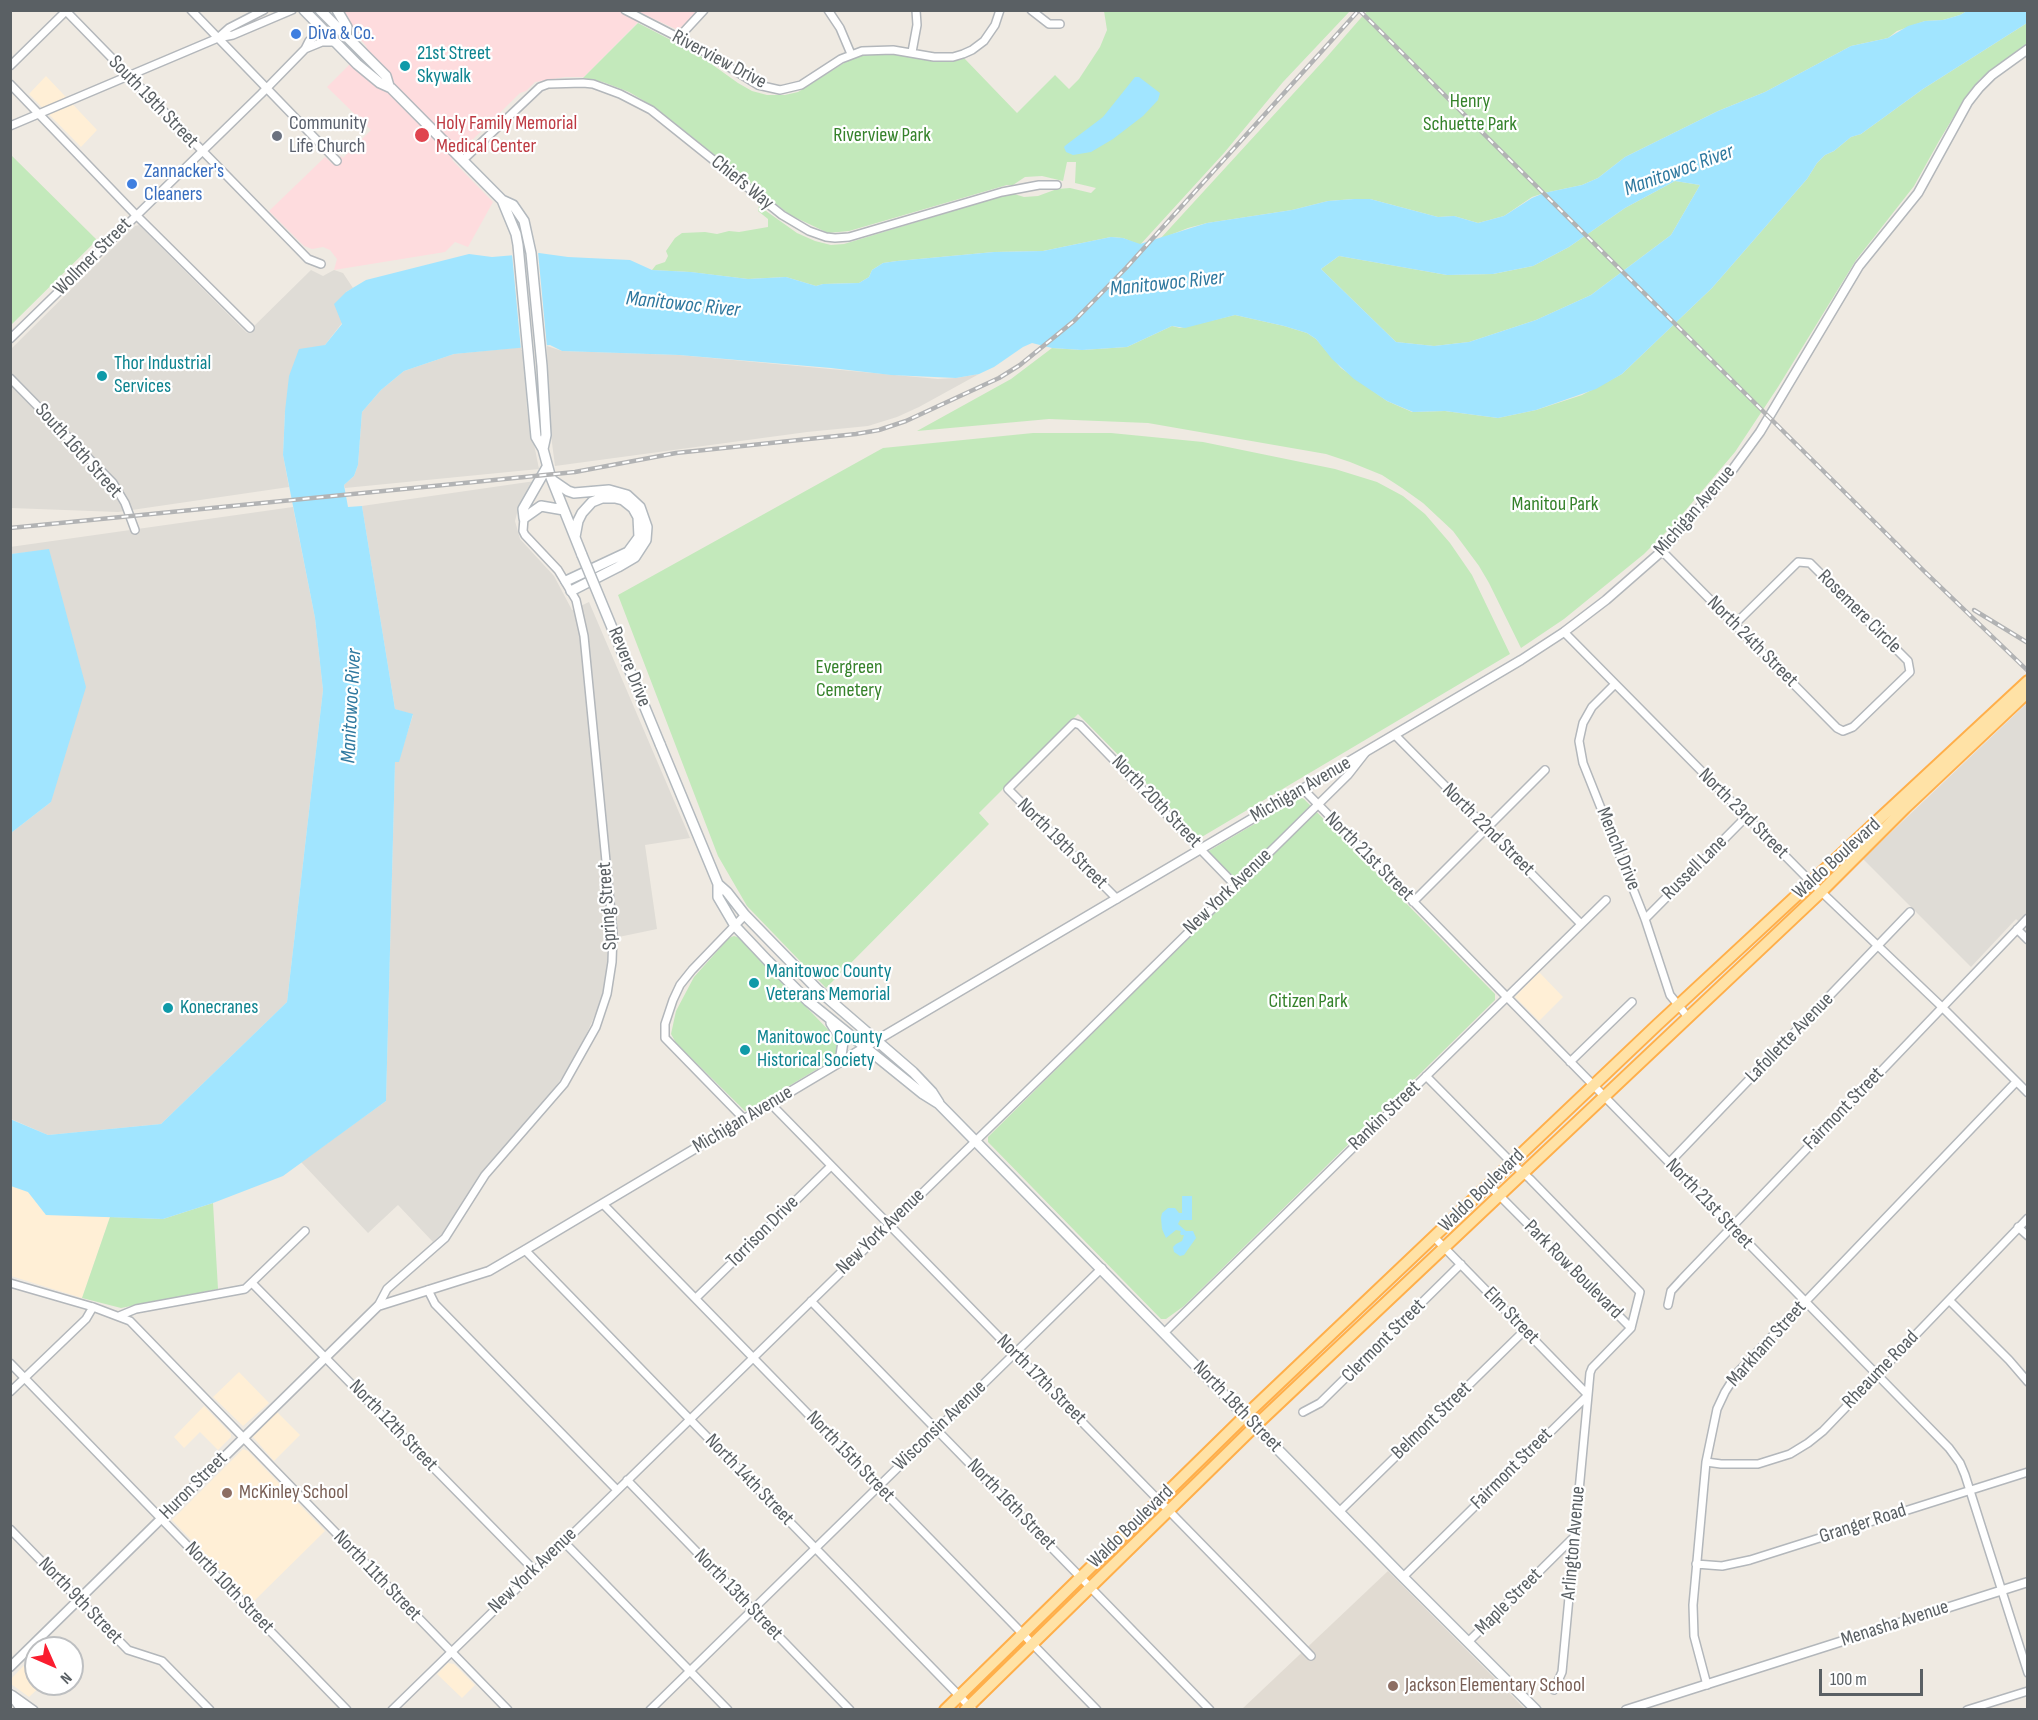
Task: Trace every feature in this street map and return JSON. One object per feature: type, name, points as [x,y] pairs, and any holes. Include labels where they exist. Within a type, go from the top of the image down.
[{"type":"main road","points":[[304,10],[334,42],[380,83],[389,86]]},
{"type":"main road","points":[[320,10],[386,76],[389,86]]},
{"type":"main road","points":[[337,10],[347,27],[343,33]]},
{"type":"main road","points":[[322,30],[329,28],[343,33]]},
{"type":"main road","name":"Revere Drive","points":[[389,86],[502,200],[513,205],[524,221],[531,253],[540,348],[546,435],[543,449]]},
{"type":"main road","name":"Revere Drive","points":[[502,200],[516,234],[519,254],[536,437],[543,449],[547,467],[582,555],[718,884],[718,897],[735,926]]},
{"type":"main road","points":[[524,518],[524,508],[547,467]]},
{"type":"main road","points":[[552,480],[574,493],[609,490],[627,495],[640,507],[646,522],[646,540],[635,557],[571,591]]},
{"type":"main road","points":[[566,581],[628,552],[639,537],[638,517],[633,508],[623,500],[602,498],[592,502],[582,513],[575,537]]},
{"type":"main road","points":[[524,518],[541,506],[564,510]]},
{"type":"main road","name":"Waldo Boulevard","points":[[969,1708],[1255,1426],[1821,892],[2021,695],[2028,681]]},
{"type":"main road","name":"Waldo Boulevard","points":[[945,1710],[1245,1416],[1593,1086],[1811,882],[2021,695]]},
{"type":"main road","name":"Revere Drive","points":[[718,884],[744,915]]},
{"type":"main road","name":"North 18th Street","points":[[744,915],[816,989],[920,1079],[933,1092],[939,1104]]},
{"type":"main road","name":"North 18th Street","points":[[735,926],[802,996],[923,1094],[939,1104],[976,1140],[1536,1710]]},
{"type":"main road","points":[[827,1016],[843,1042],[840,1062]]},
{"type":"street","points":[[191,10],[337,161]]},
{"type":"street","points":[[218,38],[229,28],[264,10]]},
{"type":"street","points":[[10,126],[218,38],[233,35],[292,10]]},
{"type":"street","name":"Riverview Drive","points":[[625,10],[679,37],[750,81],[770,89],[801,85],[831,64],[851,54],[883,49],[933,57],[953,57],[972,50],[984,41],[991,33],[1000,11]]},
{"type":"street","points":[[679,37],[704,10]]},
{"type":"street","points":[[828,10],[840,28],[851,54]]},
{"type":"street","points":[[912,52],[917,25],[916,10]]},
{"type":"street","points":[[1031,10],[1049,24],[1060,24]]},
{"type":"street","points":[[10,66],[66,11]]},
{"type":"street","name":"South 19th Street","points":[[66,11],[308,260],[321,264]]},
{"type":"street","name":"Wollmer Street","points":[[10,339],[267,88],[305,49],[309,41],[322,30]]},
{"type":"street","points":[[305,49],[322,42],[334,42]]},
{"type":"street","name":"Michigan Avenue","points":[[378,1306],[489,1271],[1201,848],[1367,752],[1564,632],[1623,586],[1662,551],[1719,486],[1760,432],[1859,266],[1918,193],[1968,102],[1992,75],[2028,49]]},
{"type":"street","points":[[10,84],[250,328]]},
{"type":"street","name":"Chiefs Way","points":[[463,160],[540,87],[548,84],[583,84],[602,87],[637,102],[663,119],[782,215],[826,237],[849,237],[1002,192],[1057,184]]},
{"type":"street","name":"South 16th Street","points":[[10,378],[113,483],[125,503],[135,530]]},
{"type":"street","name":"Spring Street","points":[[378,1306],[387,1289],[445,1238],[485,1175],[564,1084],[596,1026],[607,994],[612,962],[613,933],[584,636],[579,609],[566,581],[555,566],[523,533],[524,518]]},
{"type":"street","name":"North 24th Street","points":[[1662,551],[1837,728],[1843,731]]},
{"type":"street","name":"Rosemere Circle","points":[[1735,624],[1798,562],[1810,562],[1908,661],[1910,672],[1852,727],[1843,731]]},
{"type":"street","name":"North 23rd Street","points":[[1564,632],[1821,892],[2028,1093]]},
{"type":"street","name":"Menchl Drive","points":[[1614,685],[1592,707],[1583,723],[1579,741],[1583,763],[1645,919],[1670,995],[1688,1017]]},
{"type":"street","name":"North 19th Street","points":[[1074,723],[1008,789],[1117,898]]},
{"type":"street","name":"North 20th Street","points":[[1074,723],[1080,725],[1235,885]]},
{"type":"street","name":"North 22nd Street","points":[[1395,735],[1581,924]]},
{"type":"street","name":"New York Avenue","points":[[392,1710],[1348,775],[1367,752]]},
{"type":"street","points":[[1413,902],[1545,770]]},
{"type":"street","name":"North 21st Street","points":[[1303,789],[1949,1448],[1960,1463],[1970,1491],[2028,1673]]},
{"type":"street","name":"Russell Lane","points":[[1645,919],[1746,817]]},
{"type":"street","name":"Rankin Street","points":[[1165,1332],[1606,900]]},
{"type":"street","name":"Lafollette Avenue","points":[[1669,1163],[1910,912]]},
{"type":"street","points":[[744,915],[680,985],[665,1024],[665,1038],[744,1119]]},
{"type":"street","name":"Fairmont Street","points":[[1668,1305],[1671,1291],[1731,1226],[2028,918]]},
{"type":"street","points":[[2017,929],[2028,940]]},
{"type":"street","points":[[1570,1062],[1632,1002]]},
{"type":"street","points":[[1426,1076],[1512,1163]]},
{"type":"street","name":"Markham Street","points":[[1707,1685],[1694,1635],[1693,1605],[1706,1462],[1717,1409],[1725,1392],[1737,1373],[2016,1082]]},
{"type":"street","name":"North 17th Street","points":[[771,1104],[1311,1656]]},
{"type":"street","name":"Park Row Boulevard","points":[[1512,1163],[1640,1292],[1631,1328]]},
{"type":"street","name":"Torrison Drive","points":[[696,1298],[831,1166]]},
{"type":"street","name":"Park Row Boulevard","points":[[1489,1185],[1631,1328]]},
{"type":"street","name":"North 15th Street","points":[[603,1204],[1097,1710]]},
{"type":"street","name":"Rheaume Road","points":[[1706,1462],[1758,1464],[1790,1454],[1808,1443],[1823,1431],[2028,1218]]},
{"type":"street","points":[[2018,1227],[2028,1236]]},
{"type":"street","points":[[119,1316],[136,1309],[245,1288],[305,1231]]},
{"type":"street","name":"Elm Street","points":[[1434,1238],[1588,1395]]},
{"type":"street","name":"North 14th Street","points":[[525,1250],[959,1695],[969,1708]]},
{"type":"street","name":"Clermont Street","points":[[1303,1412],[1320,1403],[1461,1264]]},
{"type":"street","name":"Wisconsin Avenue","points":[[650,1710],[1102,1268]]},
{"type":"street","name":"North 11th Street","points":[[10,1283],[93,1307],[130,1321],[508,1710]]},
{"type":"street","name":"North 12th Street","points":[[252,1283],[534,1570]]},
{"type":"street","points":[[428,1290],[435,1304],[617,1490]]},
{"type":"street","points":[[1949,1300],[2028,1382]]},
{"type":"street","name":"North 16th Street","points":[[812,1301],[1092,1586],[1210,1710]]},
{"type":"street","name":"Huron Street","points":[[10,1667],[378,1306]]},
{"type":"street","points":[[10,1392],[86,1319],[93,1307]]},
{"type":"street","points":[[1588,1395],[1592,1368],[1631,1328]]},
{"type":"street","name":"Belmont Street","points":[[1339,1512],[1525,1330]]},
{"type":"street","name":"North 10th Street","points":[[10,1364],[347,1710]]},
{"type":"street","name":"Fairmont Street","points":[[1403,1577],[1588,1395]]},
{"type":"street","name":"Arlington Avenue","points":[[1554,1690],[1562,1672],[1588,1395]]},
{"type":"street","name":"Granger Road","points":[[1696,1564],[1722,1566],[1750,1560],[2028,1473]]},
{"type":"street","name":"North 13th Street","points":[[627,1480],[850,1710]]},
{"type":"street","name":"North 9th Street","points":[[10,1529],[128,1650],[162,1661],[210,1710]]},
{"type":"street","name":"Maple Street","points":[[1468,1642],[1575,1536]]},
{"type":"street","points":[[564,1542],[728,1710]]},
{"type":"street","name":"Menasha Avenue","points":[[1626,1710],[2028,1582]]},
{"type":"street","points":[[1967,1710],[2028,1690]]},
{"type":"street","points":[[10,1694],[22,1710]]},
{"type":"street","points":[[10,1694],[34,1710]]},
{"type":"shaded area","name":"Holy Family Memorial Medical Center","points":[[340,11],[698,11],[678,30],[645,15],[584,77],[565,77],[535,82],[526,91],[520,93],[452,160],[493,202],[468,247],[455,242],[445,252],[334,270],[337,259],[330,250],[323,247],[312,249],[304,246],[269,211],[325,157],[334,165],[371,130],[327,87],[367,47],[342,17]]},
{"type":"shaded area","points":[[46,76],[97,130],[81,147],[29,94]]},
{"type":"shaded area","points":[[139,225],[247,333],[311,270],[323,276],[334,270],[343,273],[353,288],[346,292],[342,323],[325,345],[285,411],[283,455],[289,487],[118,512],[11,508],[11,349],[135,226]]},
{"type":"shaded area","points":[[547,346],[562,351],[679,355],[938,379],[979,374],[919,407],[868,426],[555,466],[548,412]]},
{"type":"shaded area","points":[[523,347],[527,409],[539,469],[345,488],[344,485],[354,476],[358,465],[362,412],[381,390],[404,371],[454,354]]},
{"type":"shaded area","points":[[535,481],[517,513],[515,521],[520,539],[554,576],[572,610],[589,602],[690,838],[645,845],[657,929],[609,939],[605,985],[599,1006],[576,1057],[547,1099],[482,1174],[445,1231],[433,1242],[398,1205],[368,1233],[301,1162],[386,1101],[395,761],[398,762],[413,715],[395,709],[362,506]]},
{"type":"shaded area","points":[[293,507],[315,618],[323,690],[287,1002],[161,1124],[48,1135],[11,1119],[11,833],[51,802],[49,550],[11,554],[10,547]]},
{"type":"shaded area","points":[[2027,703],[2027,929],[2016,919],[1971,967],[1863,859]]},
{"type":"shaded area","points":[[1539,972],[1563,997],[1539,1021],[1515,997]]},
{"type":"shaded area","points":[[10,1186],[28,1192],[46,1215],[110,1217],[82,1298],[11,1276]]},
{"type":"shaded area","points":[[239,1372],[269,1403],[243,1426],[213,1397]]},
{"type":"shaded area","points":[[204,1406],[231,1434],[231,1437],[218,1450],[200,1432],[184,1448],[174,1437]]},
{"type":"shaded area","points":[[277,1412],[300,1435],[274,1461],[253,1437]]},
{"type":"shaded area","points":[[243,1449],[248,1451],[325,1531],[252,1603],[172,1520]]},
{"type":"shaded area","points":[[1388,1571],[1525,1709],[1241,1710]]},
{"type":"shaded area","points":[[448,1663],[454,1664],[475,1685],[462,1698],[437,1674]]},
{"type":"shaded area","points":[[24,1665],[24,1693],[11,1684],[11,1679]]},
{"type":"green space","name":"Riverview Park","points":[[1104,11],[1350,11],[1283,82],[1224,153],[1140,245],[1123,238],[1111,237],[1043,251],[994,252],[897,261],[883,263],[859,283],[816,286],[786,277],[748,279],[652,270],[656,265],[665,262],[668,256],[666,251],[675,238],[682,233],[717,234],[768,227],[768,219],[758,211],[759,206],[797,233],[831,245],[844,244],[999,197],[1014,194],[1024,197],[1038,196],[1057,189],[1070,188],[1091,193],[1096,188],[1075,183],[1076,162],[1067,162],[1063,181],[1042,176],[1025,177],[1013,185],[849,231],[828,233],[790,215],[656,108],[629,92],[603,82],[583,78],[638,23],[696,53],[752,91],[767,95],[798,92],[844,63],[874,53],[890,53],[934,61],[964,58],[1017,113],[1055,75],[1069,89],[1079,79],[1100,47],[1107,30]]},
{"type":"green space","name":"Henry Schuette Park","points":[[1367,11],[1967,11],[1943,20],[1925,21],[1897,31],[1888,38],[1851,46],[1765,92],[1718,111],[1625,157],[1598,178],[1582,185],[1532,197],[1504,216],[1478,223],[1454,216],[1438,217],[1370,199],[1354,199],[1328,201],[1292,210],[1207,223],[1160,239]]},
{"type":"green space","name":"Manitou Park","points":[[2027,23],[2027,43],[1980,79],[1966,96],[1914,186],[1856,260],[1735,452],[1674,524],[1644,554],[1564,619],[1521,648],[1489,583],[1453,531],[1423,503],[1402,488],[1382,475],[1350,462],[1326,454],[1148,423],[1049,419],[917,431],[1011,379],[1052,348],[1082,350],[1127,347],[1172,326],[1180,328],[1235,315],[1307,333],[1316,339],[1341,368],[1387,401],[1412,412],[1445,411],[1498,418],[1536,410],[1582,395],[1622,374],[1712,288],[1807,179],[1825,155],[1834,151],[1851,137],[1861,134],[1923,89]]},
{"type":"green space","points":[[10,154],[97,240],[11,325],[10,325]]},
{"type":"green space","points":[[1675,181],[1700,185],[1671,235],[1591,295],[1536,320],[1469,342],[1434,346],[1396,342],[1321,269],[1339,256],[1447,275],[1493,274],[1533,266],[1569,247],[1625,208]]},
{"type":"green space","name":"Evergreen Cemetery","points":[[1033,433],[1111,433],[1203,442],[1335,469],[1377,482],[1403,496],[1425,514],[1450,543],[1472,575],[1510,654],[1200,838],[1078,714],[979,813],[989,824],[826,988],[747,906],[718,856],[618,595],[883,448]]},
{"type":"green space","name":"Citizen Park","points":[[1300,797],[1495,994],[1495,1000],[1184,1306],[1166,1319],[1161,1319],[988,1142],[988,1137],[1236,891],[1202,855]]},
{"type":"green space","points":[[734,936],[740,938],[838,1040],[838,1055],[834,1059],[747,1111],[676,1043],[671,1034],[676,1011],[694,977],[729,938]]},
{"type":"green space","points":[[213,1203],[218,1289],[121,1308],[82,1298],[110,1217],[163,1219]]},
{"type":"water","name":"Manitowoc River","points":[[1967,11],[2027,11],[2027,23],[1923,89],[1861,134],[1851,137],[1834,151],[1825,155],[1807,179],[1712,288],[1622,374],[1596,389],[1536,410],[1498,418],[1445,411],[1413,412],[1387,401],[1354,379],[1332,359],[1316,339],[1307,333],[1235,315],[1185,328],[1172,326],[1127,347],[1082,350],[1052,348],[1032,343],[979,374],[956,378],[891,375],[679,355],[562,351],[550,345],[454,354],[404,371],[381,390],[362,412],[358,465],[354,476],[344,485],[348,507],[362,506],[395,709],[413,714],[399,762],[395,762],[386,1101],[283,1176],[213,1203],[163,1219],[46,1215],[28,1192],[11,1186],[10,1119],[48,1135],[161,1124],[287,1002],[323,690],[315,618],[283,455],[285,411],[289,376],[299,349],[325,345],[342,324],[334,304],[346,292],[366,280],[469,254],[492,257],[539,253],[630,260],[652,270],[748,279],[786,277],[816,286],[859,283],[883,263],[994,252],[1043,251],[1111,237],[1123,238],[1140,244],[1207,223],[1292,210],[1328,201],[1354,199],[1370,199],[1438,217],[1454,216],[1478,223],[1504,216],[1544,193],[1582,185],[1598,178],[1625,157],[1718,111],[1765,92],[1851,46],[1888,38],[1908,26],[1925,21],[1943,20]],"holes":[[[1675,181],[1700,185],[1671,235],[1591,295],[1536,320],[1469,342],[1434,346],[1396,342],[1321,269],[1339,256],[1447,275],[1493,274],[1533,266],[1569,247],[1625,208]]]},
{"type":"water","points":[[1135,77],[1139,77],[1160,93],[1158,100],[1143,116],[1113,139],[1091,152],[1073,155],[1066,152],[1064,147],[1103,117]]},
{"type":"water","points":[[49,549],[86,687],[51,802],[11,833],[11,554]]},
{"type":"water","points":[[1182,1196],[1192,1196],[1192,1220],[1180,1220],[1178,1224],[1186,1231],[1193,1231],[1196,1238],[1184,1255],[1180,1256],[1174,1252],[1173,1247],[1182,1241],[1184,1235],[1181,1235],[1181,1231],[1176,1230],[1166,1238],[1161,1218],[1162,1213],[1168,1208],[1175,1208],[1182,1213]]},
{"type":"pier","points":[[538,252],[547,347],[521,350],[512,254]]},
{"type":"railway","points":[[1359,10],[1924,571],[2028,671]]},
{"type":"railway","points":[[10,528],[575,472],[676,453],[856,434],[879,430],[906,421],[999,378],[1020,365],[1074,321],[1126,268],[1359,10]]},
{"type":"railway","points":[[1974,610],[2028,643]]},
{"type":"place","name":"Diva & Co.","points":[[296,34]]},
{"type":"place","name":"21st Street Skywalk","points":[[405,66]]},
{"type":"place","name":"Holy Family Memorial Medical Center","points":[[422,135]]},
{"type":"place","name":"Community Life Church","points":[[277,136]]},
{"type":"place","name":"Zannacker's Cleaners","points":[[132,184]]},
{"type":"place","name":"Thor Industrial Services","points":[[102,376]]},
{"type":"place","name":"Manitowoc County Veterans Memorial","points":[[754,983]]},
{"type":"place","name":"Konecranes","points":[[168,1008]]},
{"type":"place","name":"Manitowoc County Historical Society","points":[[745,1050]]},
{"type":"place","name":"McKinley School","points":[[227,1493]]},
{"type":"place","name":"Jackson Elementary School","points":[[1393,1686]]}]
